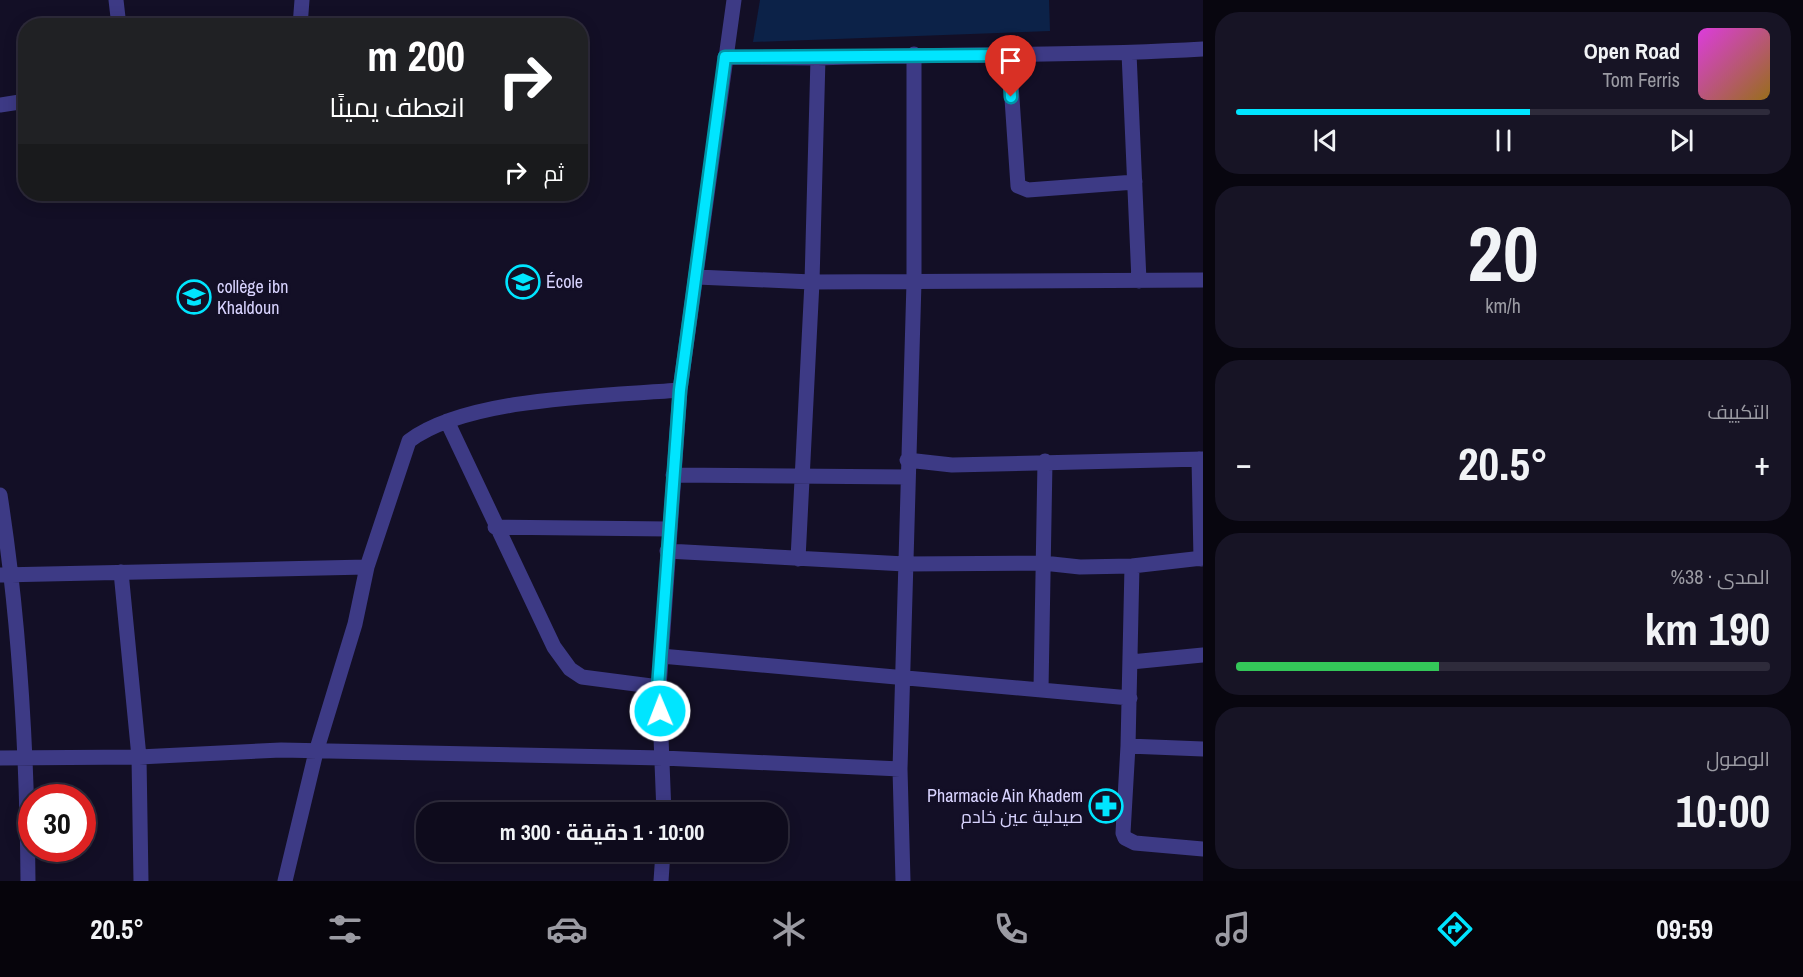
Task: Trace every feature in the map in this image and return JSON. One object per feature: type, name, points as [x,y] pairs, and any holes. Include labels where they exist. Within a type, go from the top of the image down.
[{"type":"street","points":[[116,0],[118,18]]},
{"type":"street","points":[[301,18],[302,0]]},
{"type":"street","points":[[664,802],[658,687],[680,390],[734,0]]},
{"type":"street","points":[[725,57],[818,58],[914,54],[1129,53],[1203,49]]},
{"type":"street","points":[[1129,53],[1139,282]]},
{"type":"street","points":[[903,881],[900,769],[904,677],[907,460],[914,282],[914,54]]},
{"type":"street","points":[[1009,55],[1018,186],[1028,190],[1135,182]]},
{"type":"street","points":[[798,559],[800,475],[812,282],[818,58]]},
{"type":"street","points":[[0,105],[18,103]]},
{"type":"street","points":[[697,277],[812,282],[1203,280]]},
{"type":"street","points":[[285,881],[316,752],[355,624],[367,567],[405,448],[417,435],[475,413],[548,401],[680,390]]},
{"type":"street","points":[[447,422],[554,647],[570,669],[582,676],[658,687]]},
{"type":"street","points":[[668,551],[905,564],[1043,563],[1080,567],[1132,566],[1202,558],[1201,459],[952,465],[907,460]]},
{"type":"street","points":[[1041,690],[1045,461]]},
{"type":"street","points":[[673,475],[907,477]]},
{"type":"street","points":[[0,495],[6,574],[27,758],[28,881]]},
{"type":"street","points":[[495,527],[669,529]]},
{"type":"street","points":[[1132,566],[1125,838],[1135,843],[1156,847],[1203,849]]},
{"type":"street","points":[[6,574],[367,567]]},
{"type":"street","points":[[121,572],[139,757],[141,881]]},
{"type":"street","points":[[1131,662],[1203,655]]},
{"type":"street","points":[[661,656],[1130,698]]},
{"type":"street","points":[[1128,746],[1203,748]]},
{"type":"street","points":[[0,758],[139,757],[281,750],[663,758],[900,769]]},
{"type":"street","points":[[661,881],[662,862]]},
{"type":"water","points":[[760,0],[1049,0],[1050,31],[753,42]]},
{"type":"place","name":"École","points":[[523,282]]},
{"type":"place","name":"collège ibn Khaldoun","points":[[194,297]]},
{"type":"place","name":"Pharmacie Ain Khadem صيدلية عين خادم","points":[[1106,806]]},
{"type":"route","points":[[660,711],[658,687],[680,390],[725,57],[1009,55],[1011,97]]}]
